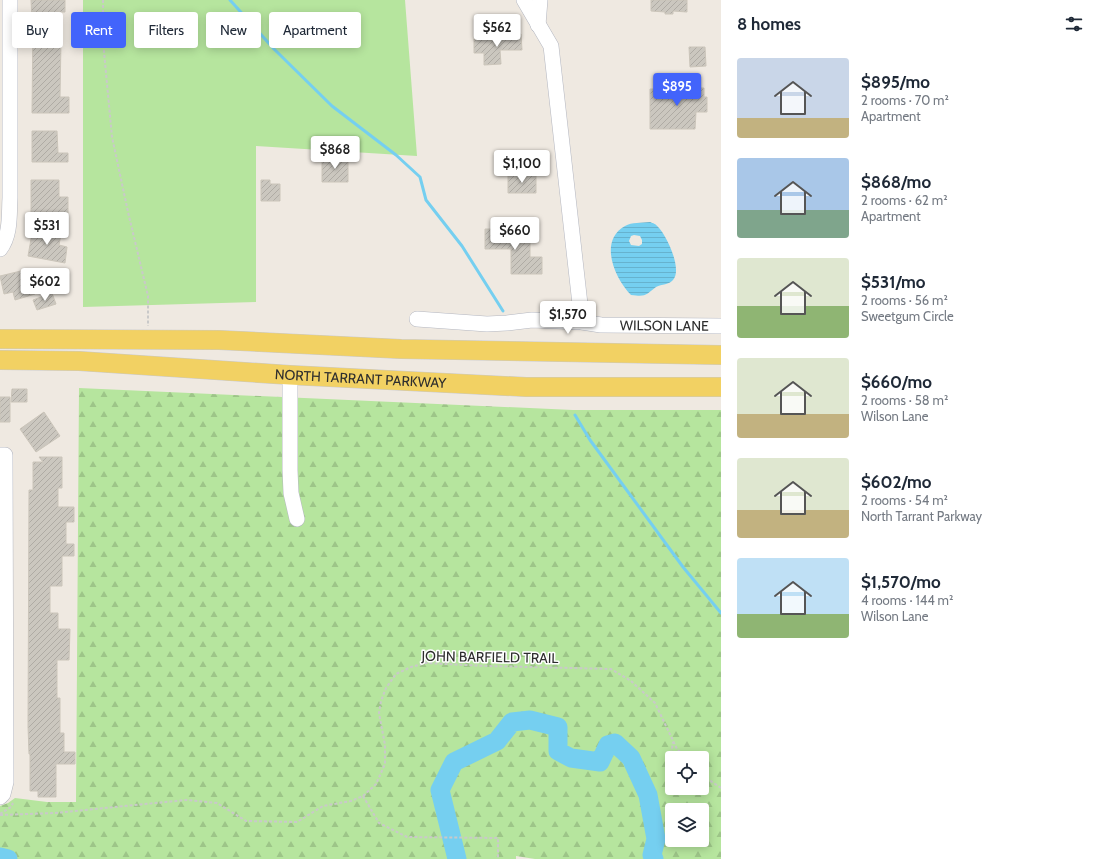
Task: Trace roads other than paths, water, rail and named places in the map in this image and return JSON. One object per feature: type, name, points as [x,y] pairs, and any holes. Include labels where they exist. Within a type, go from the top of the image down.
[{"type":"main road","points":[[0,339],[233,340],[401,349],[721,355]]},
{"type":"main road","name":"NORTH TARRANT PARKWAY","points":[[0,360],[79,361],[290,375],[526,387],[721,387]]},
{"type":"street","points":[[0,248],[4,241],[8,227],[10,198],[10,0]]},
{"type":"street","points":[[524,0],[551,46],[582,322]]},
{"type":"street","points":[[538,25],[540,0]]},
{"type":"street","name":"WILSON LANE","points":[[417,319],[487,324],[532,320],[582,322],[601,325],[721,326]]},
{"type":"street","points":[[290,375],[291,493],[297,519]]},
{"type":"street","points":[[0,797],[4,794],[6,782],[3,455]]},
{"type":"water","points":[[650,222],[659,228],[672,251],[675,260],[676,275],[671,282],[656,287],[645,295],[631,295],[625,288],[615,270],[612,260],[612,241],[617,233],[625,226],[634,223]],"holes":[[[631,236],[640,236],[642,244],[639,246],[631,245],[629,241]]]},
{"type":"waterway","points":[[230,0],[274,49],[332,106],[396,155],[420,177],[426,200],[462,246],[503,311]]},
{"type":"waterway","points":[[575,415],[590,440],[683,567],[721,613]]},
{"type":"waterway","points":[[457,859],[440,790],[454,762],[497,741],[512,722],[530,720],[558,727],[558,751],[571,758],[600,762],[608,745],[615,743],[631,758],[648,795],[656,839],[652,855],[654,859]]},
{"type":"waterway","points":[[0,857],[8,859]]}]
